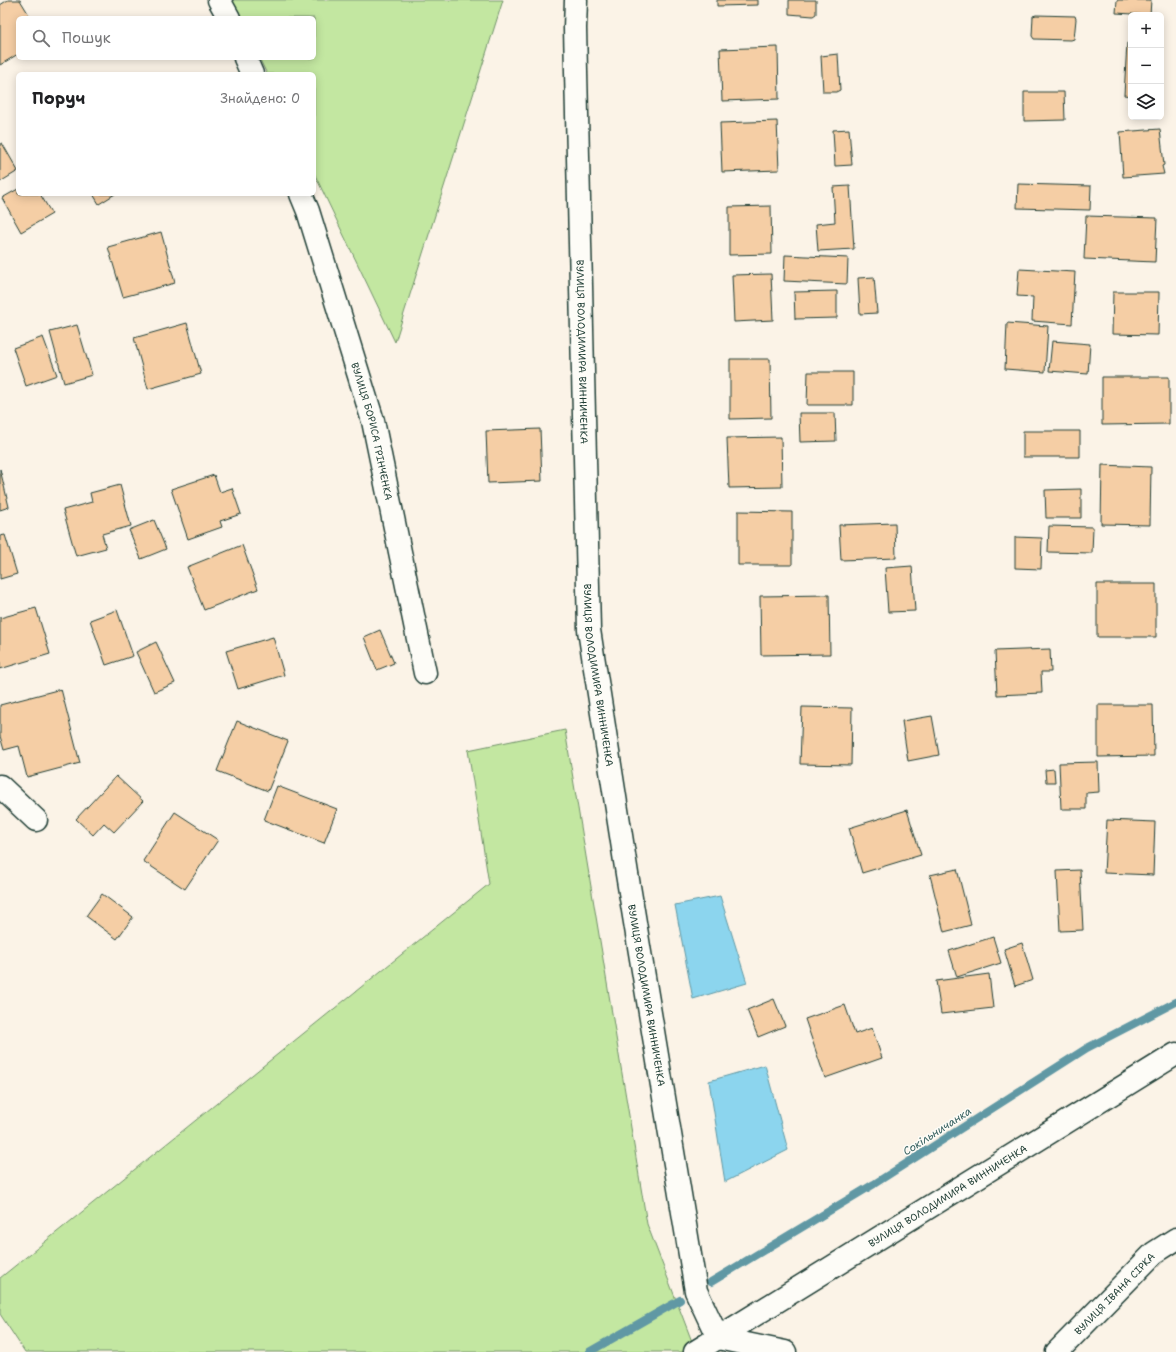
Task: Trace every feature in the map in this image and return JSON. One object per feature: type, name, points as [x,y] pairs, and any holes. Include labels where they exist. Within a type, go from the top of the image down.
[{"type":"street","points":[[219,0],[228,16]]},
{"type":"street","name":"ВУЛИЦЯ ВОЛОДИМИРА ВИННИЧЕНКА","points":[[576,0],[590,630],[627,874],[696,1291],[718,1338]]},
{"type":"street","points":[[246,60],[251,72]]},
{"type":"street","name":"ВУЛИЦЯ БОРИСА ГРІНЧЕНКА","points":[[302,196],[308,210],[373,421],[425,673]]},
{"type":"street","points":[[0,786],[36,820]]},
{"type":"street","name":"ВУЛИЦЯ ВОЛОДИМИРА ВИННИЧЕНКА","points":[[695,1352],[1176,1054]]},
{"type":"street","name":"ВУЛИЦЯ ІВАНА СІРКА","points":[[1056,1352],[1154,1253],[1176,1238]]},
{"type":"street","points":[[718,1338],[785,1352]]},
{"type":"green space","points":[[232,0],[503,0],[395,342],[316,177],[316,72],[266,72],[260,60],[316,60],[316,16],[239,16]]},
{"type":"green space","points":[[565,730],[647,1224],[696,1352],[25,1352],[0,1314],[0,1278],[489,884],[468,750]]},
{"type":"water","points":[[720,896],[747,983],[693,999],[675,905]]},
{"type":"water","points":[[765,1065],[788,1150],[725,1182],[709,1081]]},
{"type":"building","points":[[8,0],[20,0],[30,16],[16,16],[16,55],[0,65],[0,5]]},
{"type":"building","points":[[717,0],[758,0],[758,5],[717,6]]},
{"type":"building","points":[[789,0],[816,0],[816,14],[813,16],[789,14]]},
{"type":"building","points":[[1117,0],[1151,0],[1150,12],[1116,13]]},
{"type":"building","points":[[1033,16],[1075,16],[1074,39],[1034,39],[1032,36]]},
{"type":"building","points":[[1127,43],[1128,43],[1128,96],[1124,95]]},
{"type":"building","points":[[778,47],[779,99],[722,101],[720,49]]},
{"type":"building","points":[[838,54],[840,90],[836,92],[823,92],[821,56]]},
{"type":"building","points":[[1024,92],[1064,92],[1065,120],[1024,121]]},
{"type":"building","points":[[777,121],[779,170],[722,172],[720,123]]},
{"type":"building","points":[[849,129],[852,165],[835,166],[833,130]]},
{"type":"building","points":[[1160,129],[1164,165],[1162,166],[1164,174],[1123,177],[1120,132]]},
{"type":"building","points":[[2,143],[16,168],[16,172],[0,182],[0,144]]},
{"type":"building","points":[[1018,184],[1091,186],[1090,210],[1017,208]]},
{"type":"building","points":[[850,186],[854,249],[818,251],[816,224],[835,222],[833,187]]},
{"type":"building","points":[[16,190],[16,196],[41,196],[52,214],[21,232],[2,198]]},
{"type":"building","points":[[94,196],[112,196],[99,204]]},
{"type":"building","points":[[771,206],[772,254],[729,255],[729,207]]},
{"type":"building","points":[[1086,216],[1157,218],[1155,262],[1084,259]]},
{"type":"building","points":[[161,232],[175,283],[123,297],[108,247]]},
{"type":"building","points":[[785,255],[848,258],[847,284],[784,281]]},
{"type":"building","points":[[1019,269],[1075,272],[1072,324],[1032,321],[1033,297],[1017,296]]},
{"type":"building","points":[[771,274],[773,320],[734,322],[732,275]]},
{"type":"building","points":[[874,277],[877,313],[860,314],[858,278]]},
{"type":"building","points":[[837,291],[837,318],[795,319],[794,292]]},
{"type":"building","points":[[1113,292],[1159,292],[1158,335],[1112,334]]},
{"type":"building","points":[[187,323],[201,374],[148,389],[134,338]]},
{"type":"building","points":[[1007,323],[1048,326],[1045,372],[1005,369]]},
{"type":"building","points":[[77,325],[92,375],[64,383],[50,332]]},
{"type":"building","points":[[43,337],[57,375],[26,386],[13,348]]},
{"type":"building","points":[[1052,341],[1090,344],[1088,374],[1049,371]]},
{"type":"building","points":[[730,359],[770,359],[771,418],[730,419]]},
{"type":"building","points":[[808,372],[853,372],[853,405],[807,405]]},
{"type":"building","points":[[1102,377],[1169,377],[1169,424],[1102,425]]},
{"type":"building","points":[[799,413],[835,413],[836,441],[800,442]]},
{"type":"building","points":[[540,429],[542,481],[488,483],[486,431]]},
{"type":"building","points":[[1023,431],[1080,431],[1080,457],[1023,457]]},
{"type":"building","points":[[781,437],[782,487],[729,488],[727,438]]},
{"type":"building","points":[[1102,465],[1151,467],[1150,525],[1101,524]]},
{"type":"building","points":[[0,469],[9,507],[0,510]]},
{"type":"building","points":[[214,475],[220,492],[232,488],[241,514],[220,521],[222,527],[188,539],[171,489]]},
{"type":"building","points":[[120,485],[131,526],[102,534],[106,548],[76,556],[63,510],[92,502],[90,493]]},
{"type":"building","points":[[1081,489],[1081,518],[1046,518],[1045,490]]},
{"type":"building","points":[[738,511],[792,512],[792,565],[738,565]]},
{"type":"building","points":[[154,520],[166,549],[141,559],[129,530]]},
{"type":"building","points":[[895,523],[896,558],[841,560],[839,525]]},
{"type":"building","points":[[1049,526],[1093,527],[1092,553],[1048,552]]},
{"type":"building","points":[[5,535],[17,574],[0,579],[0,536]]},
{"type":"building","points":[[1015,537],[1042,538],[1041,569],[1015,568]]},
{"type":"building","points":[[242,545],[258,589],[204,610],[187,567]]},
{"type":"building","points":[[912,566],[915,611],[888,612],[885,568]]},
{"type":"building","points":[[1097,584],[1156,584],[1156,637],[1097,637]]},
{"type":"building","points":[[829,595],[830,654],[761,655],[760,596]]},
{"type":"building","points":[[36,608],[50,654],[0,669],[0,618]]},
{"type":"building","points":[[117,610],[133,656],[106,665],[90,620]]},
{"type":"building","points":[[380,630],[394,663],[377,670],[364,637]]},
{"type":"building","points":[[273,637],[284,675],[238,689],[226,651]]},
{"type":"building","points":[[156,642],[175,683],[154,692],[136,652]]},
{"type":"building","points":[[1050,649],[1051,672],[1041,672],[1042,693],[997,695],[995,651]]},
{"type":"building","points":[[61,689],[80,763],[27,777],[19,746],[4,750],[0,736],[0,705]]},
{"type":"building","points":[[1098,705],[1153,705],[1154,756],[1098,757]]},
{"type":"building","points":[[802,707],[852,708],[851,765],[800,764]]},
{"type":"building","points":[[932,716],[939,755],[908,761],[902,721]]},
{"type":"building","points":[[237,721],[288,741],[268,791],[217,771]]},
{"type":"building","points":[[1098,762],[1099,792],[1086,793],[1086,809],[1061,809],[1059,763]]},
{"type":"building","points":[[1054,769],[1055,782],[1046,782],[1045,770]]},
{"type":"building","points":[[116,776],[143,801],[114,832],[104,823],[93,835],[76,819]]},
{"type":"building","points":[[277,786],[337,809],[324,843],[264,820]]},
{"type":"building","points":[[907,810],[921,855],[862,873],[849,828]]},
{"type":"building","points":[[175,812],[218,840],[185,889],[143,861]]},
{"type":"building","points":[[1107,820],[1155,822],[1153,875],[1104,873]]},
{"type":"building","points":[[957,869],[971,925],[944,932],[930,875]]},
{"type":"building","points":[[1080,870],[1083,930],[1060,931],[1057,871]]},
{"type":"building","points":[[102,894],[133,917],[117,939],[86,916]]},
{"type":"building","points":[[993,937],[1001,963],[957,977],[949,951]]},
{"type":"building","points":[[1022,943],[1033,980],[1015,986],[1004,949]]},
{"type":"building","points":[[989,974],[993,1008],[941,1014],[936,981]]},
{"type":"building","points":[[774,999],[785,1026],[758,1037],[747,1010]]},
{"type":"building","points":[[845,1005],[855,1034],[872,1028],[882,1058],[825,1078],[805,1019]]},
{"type":"waterway","name":"Сокільничанка","points":[[711,1282],[874,1184],[1087,1048],[1176,1002]]},
{"type":"waterway","name":"Сокільничанка","points":[[589,1352],[680,1300]]}]
